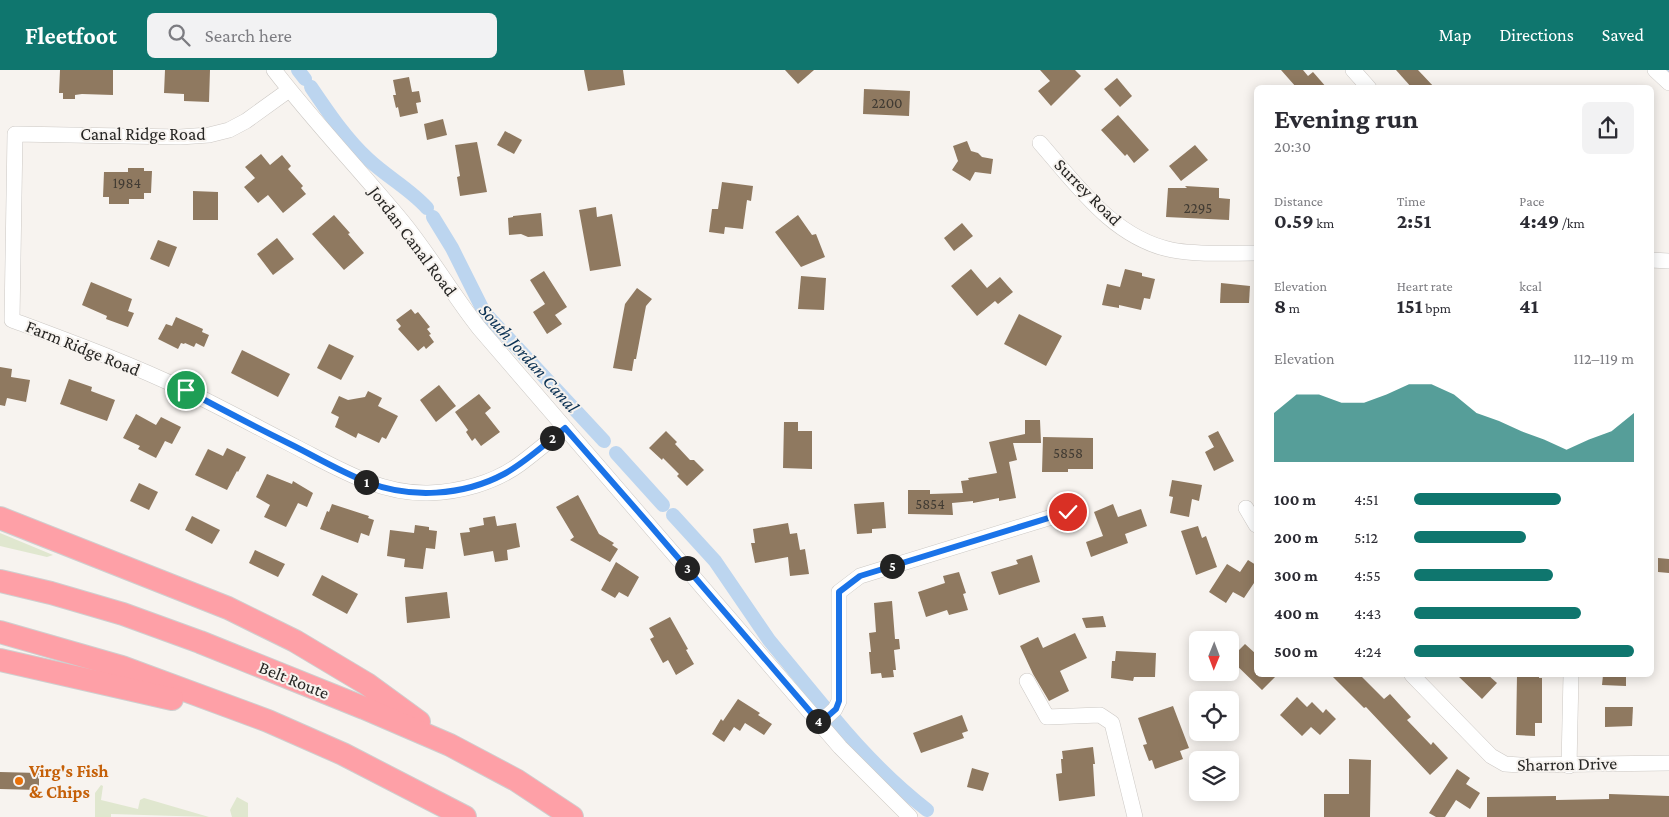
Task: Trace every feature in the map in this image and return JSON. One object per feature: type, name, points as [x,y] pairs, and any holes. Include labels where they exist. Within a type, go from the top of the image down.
[{"type":"highway","points":[[0,518],[228,608],[295,641],[368,684],[450,745]]},
{"type":"highway","name":"Belt Route","points":[[0,581],[51,593],[123,614],[200,642],[355,704],[450,745],[516,780],[572,817]]},
{"type":"highway","points":[[0,632],[122,667],[268,721],[343,754],[465,817]]},
{"type":"highway","points":[[0,660],[268,721]]},
{"type":"street","name":"Jordan Canal Road","points":[[274,70],[289,90],[403,222],[464,310],[862,771],[910,817]]},
{"type":"street","points":[[1353,70],[1366,85]]},
{"type":"street","points":[[1655,70],[1669,83]]},
{"type":"street","name":"Canal Ridge Road","points":[[15,134],[180,137],[209,135],[229,130],[246,121],[289,90]]},
{"type":"street","name":"Farm Ridge Road","points":[[15,134],[12,320],[100,353],[186,390],[351,475],[385,488],[427,493],[467,488],[485,482],[520,464],[565,428]]},
{"type":"street","name":"Surrey Road","points":[[1040,143],[1092,202],[1110,219],[1130,233],[1151,243],[1171,249],[1190,252],[1254,253]]},
{"type":"street","points":[[1654,260],[1669,261]]},
{"type":"street","points":[[1246,508],[1254,522]]},
{"type":"street","points":[[820,723],[836,709],[839,701],[839,592],[860,576],[1068,512]]},
{"type":"street","name":"Sharron Drive","points":[[1414,677],[1483,748],[1498,761],[1505,764],[1570,766],[1669,763]]},
{"type":"street","points":[[1570,766],[1571,677]]},
{"type":"street","points":[[1027,681],[1047,716],[1100,715],[1112,723],[1135,817]]},
{"type":"green space","points":[[0,533],[53,555],[47,557],[0,546]]},
{"type":"green space","points":[[101,785],[103,786],[101,800],[138,809],[140,800],[144,798],[209,817],[111,814],[111,817],[95,817],[95,793]]},
{"type":"green space","points":[[237,797],[248,803],[248,817],[232,817],[230,810]]},
{"type":"building","points":[[60,70],[113,70],[113,95],[82,94],[75,95],[75,99],[63,99],[63,93],[59,93]]},
{"type":"building","points":[[165,70],[210,70],[209,102],[184,101],[184,94],[164,93]]},
{"type":"building","points":[[584,70],[623,70],[625,85],[588,91]]},
{"type":"building","points":[[785,70],[814,70],[798,84]]},
{"type":"building","points":[[1040,70],[1075,70],[1081,76],[1051,106],[1038,91],[1050,81]]},
{"type":"building","points":[[1281,70],[1303,70],[1308,76],[1313,72],[1324,85],[1294,85]]},
{"type":"building","points":[[1396,70],[1418,70],[1432,85],[1409,85]]},
{"type":"building","points":[[409,77],[412,92],[419,91],[421,102],[416,103],[418,113],[400,117],[393,95],[396,95],[393,80]]},
{"type":"building","points":[[1117,78],[1132,96],[1120,107],[1104,89]]},
{"type":"building","points":[[864,89],[910,91],[909,116],[863,114]]},
{"type":"building","points":[[1118,115],[1149,150],[1134,163],[1101,130]]},
{"type":"building","points":[[443,119],[447,135],[427,140],[424,124]]},
{"type":"building","points":[[505,131],[522,140],[514,154],[497,145]]},
{"type":"building","points":[[967,141],[971,151],[978,153],[982,157],[993,159],[991,174],[975,172],[970,181],[952,170],[958,161],[953,146]]},
{"type":"building","points":[[477,142],[487,192],[460,196],[457,177],[460,176],[455,145]]},
{"type":"building","points":[[1195,145],[1208,160],[1181,181],[1169,166]]},
{"type":"building","points":[[261,154],[270,165],[282,155],[291,166],[288,169],[303,186],[301,188],[306,194],[283,213],[268,195],[258,203],[244,187],[255,178],[245,167]]},
{"type":"building","points":[[128,168],[144,168],[144,171],[152,171],[151,193],[144,193],[144,199],[129,199],[129,204],[109,204],[109,197],[103,197],[104,172],[128,172]]},
{"type":"building","points":[[722,182],[753,186],[751,201],[747,200],[743,229],[725,227],[724,234],[709,232],[712,209],[718,209]]},
{"type":"building","points":[[1185,186],[1219,188],[1219,198],[1230,199],[1229,220],[1166,217],[1168,188],[1187,188]]},
{"type":"building","points":[[193,191],[218,192],[218,220],[193,220]]},
{"type":"building","points":[[596,207],[597,217],[612,214],[621,266],[590,271],[579,210]]},
{"type":"building","points":[[541,213],[543,236],[509,235],[508,218]]},
{"type":"building","points":[[334,215],[364,253],[344,270],[312,234]]},
{"type":"building","points":[[798,215],[812,235],[816,234],[825,257],[801,267],[775,232]]},
{"type":"building","points":[[962,223],[973,236],[954,251],[944,238]]},
{"type":"building","points":[[277,238],[294,259],[273,275],[257,254]]},
{"type":"building","points":[[158,240],[177,247],[169,267],[150,259]]},
{"type":"building","points":[[971,269],[987,288],[1000,277],[1013,292],[998,304],[995,301],[977,316],[951,286]]},
{"type":"building","points":[[1125,269],[1142,273],[1142,276],[1155,279],[1150,299],[1144,298],[1141,310],[1119,305],[1119,308],[1102,305],[1107,284],[1120,287]]},
{"type":"building","points":[[544,271],[567,307],[555,315],[562,324],[547,334],[533,312],[545,304],[530,280]]},
{"type":"building","points":[[801,276],[826,278],[824,310],[798,309]]},
{"type":"building","points":[[91,282],[132,299],[128,311],[134,313],[128,327],[106,319],[107,316],[82,305]]},
{"type":"building","points":[[1221,283],[1250,286],[1249,303],[1220,303]]},
{"type":"building","points":[[637,288],[652,299],[646,306],[636,359],[634,359],[632,371],[613,368],[625,304]]},
{"type":"building","points":[[411,309],[415,314],[418,312],[430,327],[427,329],[434,342],[426,349],[424,346],[418,351],[398,329],[401,326],[396,320]]},
{"type":"building","points":[[1019,314],[1062,336],[1046,366],[1004,344]]},
{"type":"building","points":[[176,317],[203,329],[202,332],[209,335],[204,347],[196,343],[194,347],[181,343],[178,349],[158,339],[166,324],[172,326]]},
{"type":"building","points":[[329,344],[354,356],[341,380],[317,368]]},
{"type":"building","points":[[242,350],[290,374],[278,397],[231,373]]},
{"type":"building","points":[[0,367],[12,369],[11,377],[30,380],[26,402],[7,398],[5,406],[0,405]]},
{"type":"building","points":[[69,379],[92,387],[91,391],[115,400],[107,421],[60,404]]},
{"type":"building","points":[[439,385],[456,406],[436,422],[420,400]]},
{"type":"building","points":[[368,391],[382,398],[378,406],[398,416],[386,439],[382,437],[379,443],[358,433],[356,438],[335,427],[339,417],[331,413],[339,396],[348,400],[365,397]]},
{"type":"building","points":[[479,394],[491,408],[485,413],[500,432],[481,446],[475,438],[472,441],[466,432],[468,430],[455,412]]},
{"type":"building","points":[[136,414],[156,425],[161,417],[181,427],[172,444],[165,441],[156,458],[138,449],[140,446],[123,438]]},
{"type":"building","points":[[1025,420],[1040,420],[1041,443],[1013,443],[1017,460],[1009,462],[1016,498],[999,501],[999,498],[973,503],[973,501],[952,503],[953,515],[908,514],[908,490],[930,490],[930,494],[963,493],[961,481],[997,473],[989,442],[1025,434]]},
{"type":"building","points":[[784,422],[798,422],[798,431],[812,431],[812,469],[783,468]]},
{"type":"building","points":[[666,431],[690,460],[694,460],[704,470],[687,486],[677,476],[679,474],[663,458],[662,460],[649,448]]},
{"type":"building","points":[[1218,431],[1234,461],[1214,471],[1205,452],[1214,447],[1208,436]]},
{"type":"building","points":[[1043,437],[1093,438],[1093,469],[1068,469],[1068,472],[1042,472]]},
{"type":"building","points":[[227,448],[246,457],[227,490],[195,475],[208,449],[223,456]]},
{"type":"building","points":[[267,474],[292,484],[293,481],[313,493],[307,507],[298,503],[286,527],[264,517],[270,505],[256,497]]},
{"type":"building","points":[[1172,480],[1202,485],[1199,501],[1192,499],[1189,517],[1170,513],[1173,497],[1169,496]]},
{"type":"building","points":[[139,483],[158,492],[149,510],[130,501]]},
{"type":"building","points":[[578,495],[599,534],[614,543],[612,545],[618,549],[610,562],[570,540],[574,537],[556,507]]},
{"type":"building","points":[[884,502],[886,528],[872,529],[872,533],[857,534],[854,504]]},
{"type":"building","points":[[332,504],[369,516],[368,518],[374,520],[369,536],[361,533],[358,543],[320,529]]},
{"type":"building","points":[[1113,504],[1118,517],[1141,509],[1147,526],[1125,534],[1128,543],[1091,557],[1086,542],[1103,536],[1094,512]]},
{"type":"building","points":[[192,516],[220,530],[212,544],[185,530]]},
{"type":"building","points":[[495,516],[497,526],[516,523],[520,547],[507,550],[508,560],[495,562],[493,551],[464,556],[460,533],[470,532],[469,528],[484,525],[483,518]]},
{"type":"building","points":[[788,523],[790,534],[797,533],[800,550],[805,549],[809,574],[790,576],[788,557],[755,563],[751,543],[755,543],[753,529]]},
{"type":"building","points":[[415,525],[429,527],[429,530],[437,531],[435,549],[426,548],[423,569],[404,567],[405,559],[387,556],[390,530],[414,533]]},
{"type":"building","points":[[1198,526],[1202,538],[1206,536],[1217,567],[1196,575],[1181,531]]},
{"type":"building","points":[[255,550],[285,564],[278,577],[249,563]]},
{"type":"building","points":[[1032,555],[1040,582],[999,595],[991,572],[1018,564],[1016,560]]},
{"type":"building","points":[[1658,558],[1669,559],[1669,573],[1658,572]]},
{"type":"building","points":[[1248,560],[1254,564],[1254,583],[1244,598],[1233,592],[1226,603],[1209,592],[1227,564],[1240,572]]},
{"type":"building","points":[[616,562],[639,577],[628,597],[619,592],[615,598],[601,590]]},
{"type":"building","points":[[959,572],[966,593],[963,594],[968,610],[949,615],[947,610],[926,617],[918,592],[945,583],[943,576]]},
{"type":"building","points":[[322,575],[358,594],[347,614],[312,595]]},
{"type":"building","points":[[447,592],[450,618],[407,623],[405,597]]},
{"type":"building","points":[[892,601],[895,639],[899,639],[900,649],[894,650],[896,670],[893,670],[894,677],[882,678],[881,673],[871,674],[869,633],[876,632],[874,603]]},
{"type":"building","points":[[1103,616],[1106,627],[1086,628],[1082,618]]},
{"type":"building","points":[[670,617],[694,664],[676,675],[668,660],[663,663],[650,639],[654,637],[649,628]]},
{"type":"building","points":[[1075,633],[1087,658],[1060,671],[1069,691],[1049,701],[1033,674],[1020,646],[1038,637],[1043,648]]},
{"type":"building","points":[[1245,644],[1254,652],[1254,677],[1275,677],[1262,690],[1239,668],[1239,650]]},
{"type":"building","points":[[1116,651],[1156,653],[1155,677],[1134,677],[1133,681],[1111,678],[1112,661],[1115,661]]},
{"type":"building","points":[[1333,677],[1362,677],[1384,699],[1390,694],[1411,717],[1407,720],[1431,745],[1433,742],[1448,758],[1430,775],[1366,707],[1364,708]]},
{"type":"building","points":[[1459,677],[1490,677],[1497,683],[1482,699]]},
{"type":"building","points":[[1517,677],[1542,678],[1542,723],[1535,723],[1535,736],[1516,735]]},
{"type":"building","points":[[1603,677],[1626,677],[1626,686],[1602,685]]},
{"type":"building","points":[[1297,697],[1307,707],[1312,702],[1323,713],[1326,709],[1336,719],[1320,735],[1311,727],[1302,736],[1280,715]]},
{"type":"building","points":[[738,699],[760,713],[758,715],[772,724],[764,735],[745,723],[740,731],[734,727],[724,742],[712,734],[721,719],[723,721]]},
{"type":"building","points":[[1173,706],[1189,748],[1180,751],[1183,759],[1155,769],[1152,760],[1149,761],[1143,745],[1147,744],[1138,718]]},
{"type":"building","points":[[1605,707],[1633,707],[1632,726],[1605,727]]},
{"type":"building","points":[[962,715],[968,731],[962,733],[964,738],[921,753],[913,733]]},
{"type":"building","points":[[1093,747],[1095,796],[1059,801],[1056,774],[1062,773],[1062,751]]},
{"type":"building","points":[[1349,759],[1371,760],[1370,817],[1324,817],[1324,794],[1349,794]]},
{"type":"building","points":[[972,768],[989,773],[983,791],[967,787]]},
{"type":"building","points":[[1457,769],[1470,778],[1466,784],[1480,793],[1470,809],[1456,800],[1445,817],[1436,817],[1429,813]]},
{"type":"building","name":"Virg's Fish & Chips","points":[[0,772],[39,773],[39,790],[0,789]]},
{"type":"building","points":[[1609,794],[1669,796],[1669,817],[1487,817],[1487,797],[1556,796],[1556,800],[1609,799]]},
{"type":"waterway","name":"South Jordan Canal","points":[[298,70],[305,79]]},
{"type":"waterway","name":"South Jordan Canal","points":[[311,87],[352,143],[375,165],[427,208]]},
{"type":"waterway","name":"South Jordan Canal","points":[[433,217],[452,248],[484,312],[604,441]]},
{"type":"waterway","name":"South Jordan Canal","points":[[616,453],[663,505]]},
{"type":"waterway","name":"South Jordan Canal","points":[[673,515],[715,561],[769,640],[826,709]]},
{"type":"waterway","name":"South Jordan Canal","points":[[834,718],[878,767],[927,810]]},
{"type":"place","name":"Virg's Fish & Chips","points":[[19,781]]},
{"type":"route","points":[[186,390],[351,475],[385,488],[406,492],[427,493],[447,491],[467,488],[485,482],[520,464],[565,428],[820,723],[836,709],[839,701],[839,592],[860,576],[1068,512]]}]
